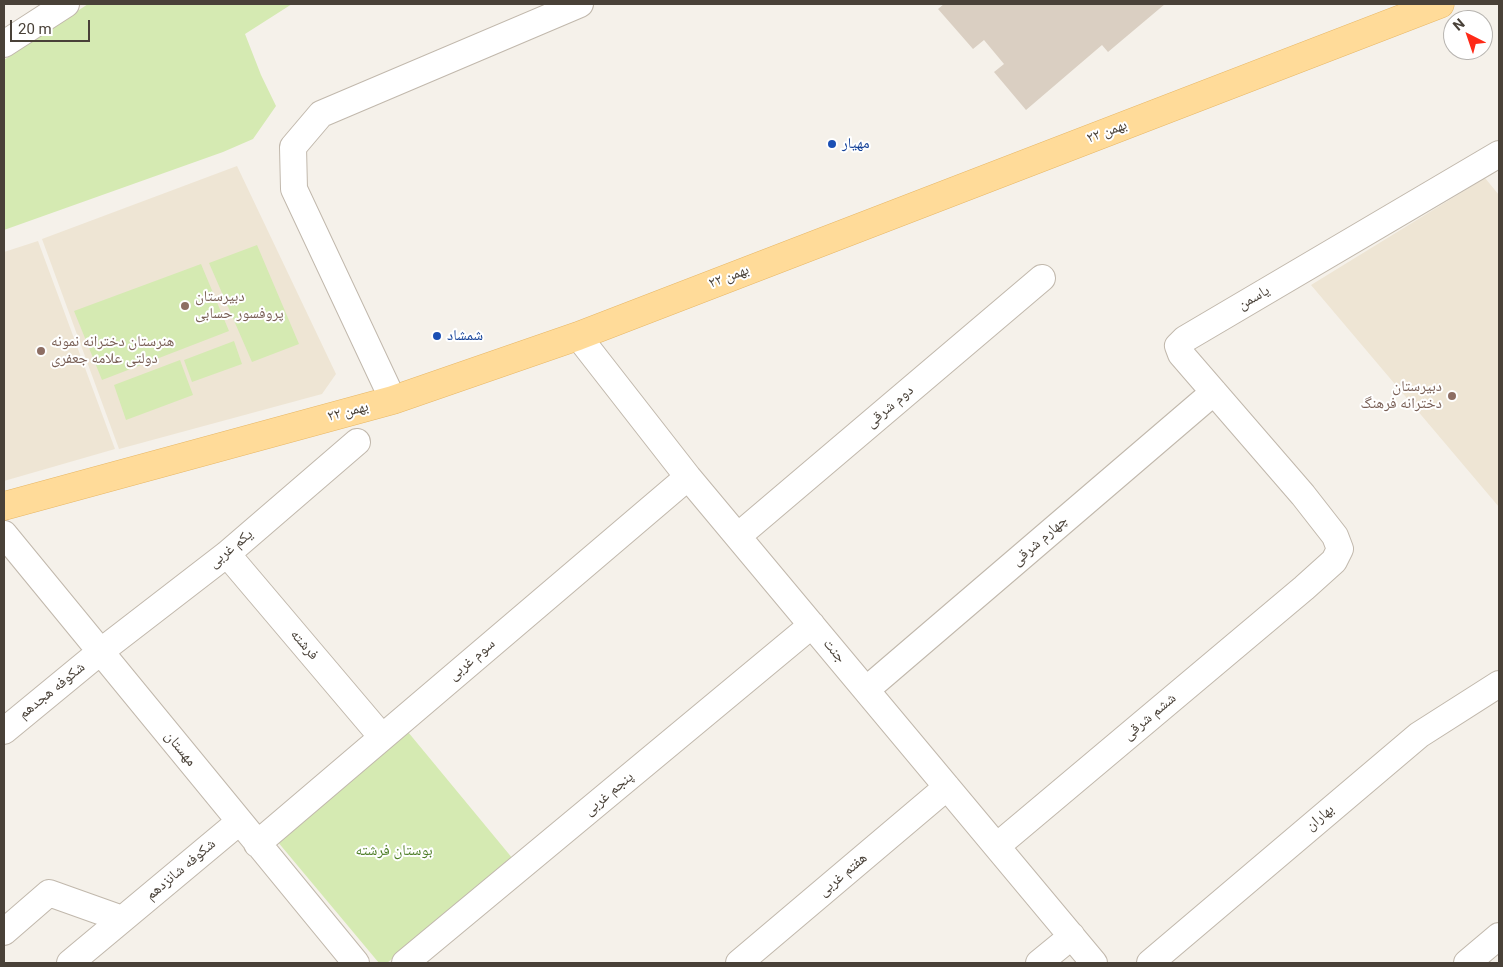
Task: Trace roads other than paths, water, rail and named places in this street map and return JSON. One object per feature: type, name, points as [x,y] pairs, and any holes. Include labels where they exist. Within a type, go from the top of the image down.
[{"type":"main road","name":"۲۲ بهمن","points":[[4,506],[392,400],[578,336],[1440,4]]},
{"type":"street","points":[[4,44],[66,4]]},
{"type":"street","points":[[392,400],[294,190],[293,147],[321,114],[576,4]]},
{"type":"street","name":"یاسمن","points":[[1303,495],[1181,354],[1178,346],[1184,339],[1499,154]]},
{"type":"street","name":"دوم شرقی","points":[[738,536],[1042,278]]},
{"type":"street","name":"جنت","points":[[578,336],[688,477],[1094,963]]},
{"type":"street","name":"چهارم شرقی","points":[[866,690],[1214,392]]},
{"type":"street","name":"یکم غربی","points":[[100,652],[226,554],[357,442]]},
{"type":"street","name":"سوم غربی","points":[[257,844],[688,477]]},
{"type":"street","name":"ششم شرقی","points":[[997,846],[1334,562],[1340,549],[1335,536],[1303,495]]},
{"type":"street","name":"مهستان","points":[[4,534],[356,963]]},
{"type":"street","name":"فرشته","points":[[226,554],[382,737]]},
{"type":"street","name":"پنجم غربی","points":[[405,963],[812,625]]},
{"type":"street","name":"شکوفه هجدهم","points":[[4,731],[100,652]]},
{"type":"street","name":"بهاران","points":[[1150,963],[1419,735],[1499,684]]},
{"type":"street","name":"هفتم غربی","points":[[739,963],[947,786]]},
{"type":"street","name":"شکوفه شانزدهم","points":[[70,963],[239,822]]},
{"type":"street","points":[[4,932],[49,892],[122,919]]},
{"type":"street","points":[[1039,963],[1072,936]]},
{"type":"street","points":[[1467,963],[1499,936]]},
{"type":"place","name":"مهیار","points":[[832,144]]},
{"type":"place","name":"دبیرستان پروفسور حسابی","points":[[185,306]]},
{"type":"place","name":"شمشاد","points":[[437,336]]},
{"type":"place","name":"هنرستان دخترانه نمونه دولتی علامه جعفری","points":[[41,351]]},
{"type":"place","name":"دبیرستان دخترانه فرهنگ","points":[[1452,396]]},
{"type":"park label","name":"بوستان فرشته","points":[[394,851]]}]
